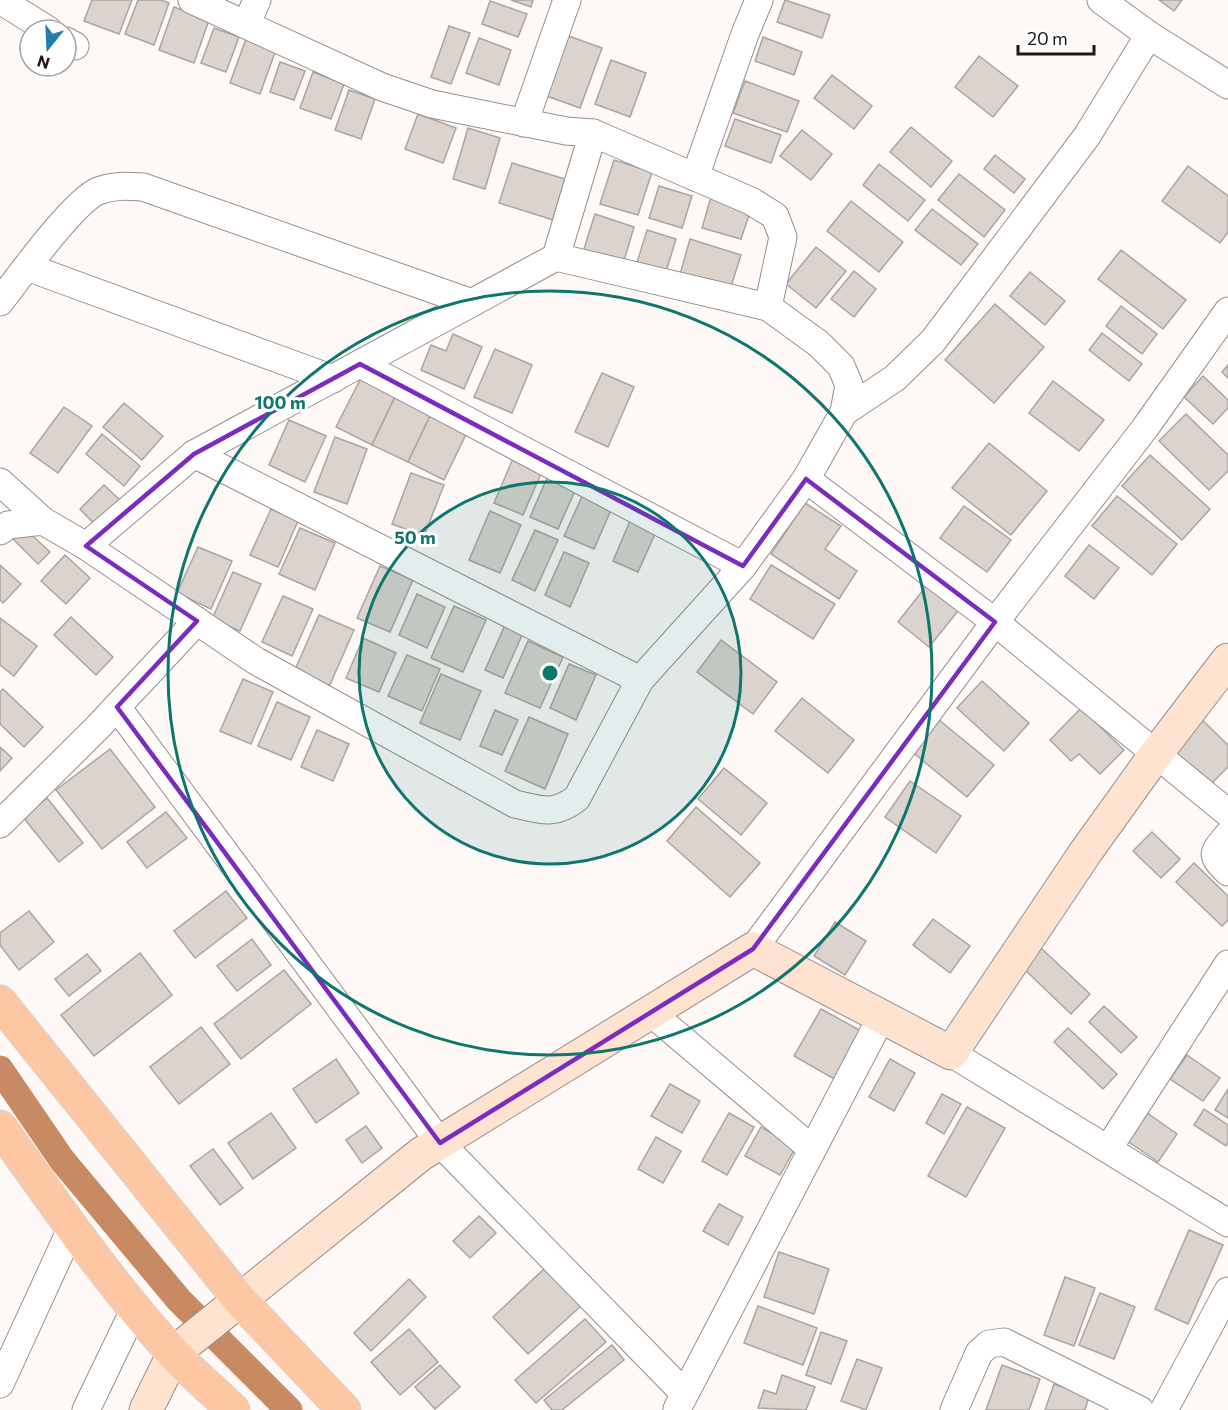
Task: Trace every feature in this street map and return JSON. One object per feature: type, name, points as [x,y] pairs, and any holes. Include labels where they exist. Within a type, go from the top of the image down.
[{"type":"main road","points":[[0,1002],[206,1326],[233,1410]]},
{"type":"main road","points":[[0,1126],[72,1227],[135,1308],[206,1326],[344,1410]]},
{"type":"street","points":[[0,0],[29,18]]},
{"type":"street","points":[[192,0],[382,87],[432,104],[566,131],[593,133],[751,201],[775,216],[783,237],[768,307]]},
{"type":"street","points":[[246,25],[257,0]]},
{"type":"street","points":[[524,123],[567,0]]},
{"type":"street","points":[[695,177],[759,0]]},
{"type":"street","points":[[1101,0],[1228,85]]},
{"type":"street","points":[[844,412],[895,378],[933,341],[1087,136],[1149,34]]},
{"type":"street","points":[[556,257],[593,133]]},
{"type":"street","points":[[0,302],[73,212],[96,192],[120,185],[143,187],[472,303]]},
{"type":"street","points":[[0,482],[43,522],[86,546],[256,661],[515,804],[542,810],[564,809],[577,798],[640,681],[743,566],[806,479],[844,412],[849,385],[841,366],[819,344],[768,307],[556,257],[194,454],[86,546]]},
{"type":"street","points":[[27,267],[333,379]]},
{"type":"street","points":[[146,1410],[206,1326],[421,1154],[753,949],[995,622],[1145,428],[1228,311]]},
{"type":"street","points":[[360,364],[743,566]]},
{"type":"street","points":[[194,454],[640,681]]},
{"type":"street","points":[[806,479],[995,622],[1228,813]]},
{"type":"street","points":[[0,531],[8,525],[43,522]]},
{"type":"street","points":[[0,824],[117,707],[197,621]]},
{"type":"street","points":[[951,1053],[1085,853],[1156,754],[1228,660]]},
{"type":"street","points":[[117,707],[440,1143],[680,1402],[882,1017]]},
{"type":"street","points":[[1228,835],[1214,856],[1228,872]]},
{"type":"street","points":[[753,949],[951,1053],[1228,1222]]},
{"type":"street","points":[[1108,1149],[1228,964]]},
{"type":"street","points":[[650,1012],[812,1149]]},
{"type":"street","points":[[0,1384],[72,1227]]},
{"type":"street","points":[[1164,1410],[1228,1291]]},
{"type":"street","points":[[86,1410],[135,1308]]},
{"type":"street","points":[[954,1410],[979,1353],[989,1344],[1004,1342],[1140,1410]]},
{"type":"highlighted area","points":[[360,364],[743,566],[806,479],[995,622],[753,949],[440,1143],[117,707],[197,621],[86,546],[194,454]]},
{"type":"building","points":[[92,0],[132,0],[119,34],[84,21]]},
{"type":"building","points":[[138,0],[161,0],[169,3],[154,45],[125,34]]},
{"type":"building","points":[[511,0],[533,0],[531,7]]},
{"type":"building","points":[[785,0],[830,15],[822,38],[777,22]]},
{"type":"building","points":[[1159,0],[1182,0],[1174,11]]},
{"type":"building","points":[[490,1],[527,14],[518,37],[482,24]]},
{"type":"building","points":[[174,7],[209,20],[194,63],[159,50]]},
{"type":"building","points":[[449,26],[470,33],[451,84],[431,77]]},
{"type":"building","points":[[214,28],[239,37],[226,72],[201,63]]},
{"type":"building","points":[[566,35],[602,48],[580,108],[544,95]]},
{"type":"building","points":[[247,36],[277,47],[260,94],[230,83]]},
{"type":"building","points":[[763,37],[802,52],[794,75],[755,61]]},
{"type":"building","points":[[479,38],[511,50],[499,85],[466,73]]},
{"type":"building","points":[[979,56],[1018,86],[993,117],[955,87]]},
{"type":"building","points":[[611,60],[646,73],[630,117],[595,104]]},
{"type":"building","points":[[280,62],[305,71],[294,100],[270,92]]},
{"type":"building","points":[[313,72],[344,84],[331,119],[300,108]]},
{"type":"building","points":[[832,75],[872,106],[854,129],[814,98]]},
{"type":"building","points":[[745,81],[799,101],[787,132],[733,113]]},
{"type":"building","points":[[349,90],[375,99],[361,139],[335,130]]},
{"type":"building","points":[[418,114],[456,128],[443,163],[405,149]]},
{"type":"building","points":[[735,119],[781,135],[771,163],[725,146]]},
{"type":"building","points":[[911,127],[952,161],[931,187],[890,152]]},
{"type":"building","points":[[468,128],[500,138],[485,189],[453,179]]},
{"type":"building","points":[[802,130],[832,154],[811,180],[780,156]]},
{"type":"building","points":[[995,155],[1025,179],[1014,193],[984,169]]},
{"type":"building","points":[[614,160],[652,172],[638,215],[600,204]]},
{"type":"building","points":[[512,163],[565,179],[553,220],[499,203]]},
{"type":"building","points":[[879,164],[925,200],[908,221],[863,185]]},
{"type":"building","points":[[1188,166],[1228,196],[1228,232],[1220,243],[1162,201]]},
{"type":"building","points":[[959,174],[1005,210],[984,237],[938,200]]},
{"type":"building","points":[[659,186],[692,196],[682,228],[649,218]]},
{"type":"building","points":[[711,197],[751,209],[741,239],[702,228]]},
{"type":"building","points":[[851,201],[903,242],[879,272],[827,231]]},
{"type":"building","points":[[932,209],[978,244],[961,265],[915,230]]},
{"type":"building","points":[[595,214],[634,227],[623,264],[583,252]]},
{"type":"building","points":[[647,230],[676,239],[665,275],[636,266]]},
{"type":"building","points":[[690,239],[741,255],[729,293],[679,278]]},
{"type":"building","points":[[816,247],[846,271],[816,308],[786,284]]},
{"type":"building","points":[[1121,250],[1186,300],[1163,329],[1098,279]]},
{"type":"building","points":[[854,271],[876,289],[854,317],[831,299]]},
{"type":"building","points":[[1030,272],[1065,301],[1045,325],[1010,296]]},
{"type":"building","points":[[995,304],[1044,347],[994,403],[945,360]]},
{"type":"building","points":[[1121,306],[1157,334],[1142,354],[1106,326]]},
{"type":"building","points":[[1102,333],[1142,364],[1129,381],[1089,350]]},
{"type":"building","points":[[453,334],[482,347],[464,389],[421,370],[431,345],[446,351]]},
{"type":"building","points":[[495,349],[532,365],[512,413],[474,397]]},
{"type":"building","points":[[1228,365],[1228,378],[1222,372]]},
{"type":"building","points":[[602,373],[634,387],[608,447],[575,432]]},
{"type":"building","points":[[1203,376],[1228,400],[1228,408],[1213,424],[1184,397]]},
{"type":"building","points":[[361,378],[396,395],[372,445],[336,427]]},
{"type":"building","points":[[1053,381],[1104,420],[1079,451],[1029,413]]},
{"type":"building","points":[[396,395],[432,412],[408,462],[372,445]]},
{"type":"building","points":[[124,403],[163,436],[142,460],[103,427]]},
{"type":"building","points":[[64,407],[92,426],[58,473],[30,453]]},
{"type":"building","points":[[432,412],[468,430],[444,480],[408,462]]},
{"type":"building","points":[[1186,414],[1228,455],[1228,471],[1209,490],[1159,441]]},
{"type":"building","points":[[289,420],[326,436],[305,482],[269,465]]},
{"type":"building","points":[[102,434],[140,466],[124,486],[86,454]]},
{"type":"building","points":[[335,437],[367,449],[347,504],[314,492]]},
{"type":"building","points":[[989,443],[1047,491],[1011,535],[952,488]]},
{"type":"building","points":[[1150,455],[1210,509],[1182,540],[1122,486]]},
{"type":"building","points":[[514,456],[543,469],[523,515],[494,503]]},
{"type":"building","points":[[550,471],[578,484],[558,529],[530,517]]},
{"type":"building","points":[[411,473],[444,485],[424,536],[392,524]]},
{"type":"building","points":[[104,485],[123,503],[98,528],[80,509]]},
{"type":"building","points":[[585,490],[614,503],[594,549],[564,536]]},
{"type":"building","points":[[1117,496],[1177,544],[1152,575],[1092,526]]},
{"type":"building","points":[[805,503],[841,526],[825,549],[857,571],[839,599],[771,554]]},
{"type":"building","points":[[964,506],[1011,540],[987,572],[940,538]]},
{"type":"building","points":[[271,509],[298,521],[278,567],[250,555]]},
{"type":"building","points":[[490,511],[521,525],[500,573],[469,560]]},
{"type":"building","points":[[633,514],[659,525],[638,572],[613,561]]},
{"type":"building","points":[[23,527],[50,552],[38,564],[12,538]]},
{"type":"building","points":[[300,528],[335,543],[315,590],[279,574]]},
{"type":"building","points":[[535,530],[558,540],[535,591],[512,580]]},
{"type":"building","points":[[1089,545],[1119,568],[1094,599],[1065,576]]},
{"type":"building","points":[[198,547],[232,561],[211,609],[177,593]]},
{"type":"building","points":[[564,552],[589,563],[570,607],[545,595]]},
{"type":"building","points":[[65,555],[90,578],[66,604],[41,581]]},
{"type":"building","points":[[0,565],[21,584],[3,603],[0,600]]},
{"type":"building","points":[[771,565],[835,604],[813,639],[750,599]]},
{"type":"building","points":[[380,566],[413,580],[390,632],[357,618]]},
{"type":"building","points":[[233,572],[261,584],[240,631],[212,619]]},
{"type":"building","points":[[927,585],[958,611],[929,647],[898,622]]},
{"type":"building","points":[[417,594],[445,607],[427,648],[399,635]]},
{"type":"building","points":[[283,596],[313,609],[292,656],[262,642]]},
{"type":"building","points":[[454,606],[486,620],[463,672],[431,658]]},
{"type":"building","points":[[319,615],[354,630],[329,687],[294,672]]},
{"type":"building","points":[[71,617],[113,657],[96,675],[54,635]]},
{"type":"building","points":[[0,618],[37,646],[14,676],[0,665]]},
{"type":"building","points":[[505,625],[523,633],[503,678],[485,670]]},
{"type":"building","points":[[363,638],[396,653],[379,692],[346,678]]},
{"type":"building","points":[[721,640],[777,682],[753,714],[697,672]]},
{"type":"building","points":[[528,641],[563,657],[540,708],[505,693]]},
{"type":"building","points":[[407,655],[440,669],[422,711],[388,696]]},
{"type":"building","points":[[569,664],[596,675],[576,720],[550,708]]},
{"type":"building","points":[[441,674],[481,691],[460,740],[420,723]]},
{"type":"building","points":[[243,679],[273,692],[251,744],[220,731]]},
{"type":"building","points":[[982,681],[1029,723],[1004,751],[957,708]]},
{"type":"building","points":[[3,689],[43,727],[24,747],[0,724],[0,692]]},
{"type":"building","points":[[802,698],[854,740],[828,773],[775,731]]},
{"type":"building","points":[[277,702],[310,717],[291,760],[258,746]]},
{"type":"building","points":[[1081,708],[1124,750],[1100,774],[1079,754],[1071,761],[1050,740]]},
{"type":"building","points":[[495,710],[518,720],[502,755],[480,746]]},
{"type":"building","points":[[1195,713],[1228,745],[1228,767],[1210,785],[1166,743]]},
{"type":"building","points":[[529,717],[568,734],[545,789],[505,771]]},
{"type":"building","points":[[938,719],[994,765],[967,797],[911,751]]},
{"type":"building","points":[[317,730],[349,744],[333,781],[301,767]]},
{"type":"building","points":[[0,747],[12,758],[0,771]]},
{"type":"building","points":[[110,749],[155,807],[102,849],[56,790]]},
{"type":"building","points":[[724,768],[767,803],[741,835],[698,799]]},
{"type":"building","points":[[910,781],[961,816],[936,853],[885,817]]},
{"type":"building","points":[[47,798],[83,843],[59,862],[23,817]]},
{"type":"building","points":[[696,807],[760,863],[730,897],[667,841]]},
{"type":"building","points":[[166,812],[187,838],[147,868],[127,842]]},
{"type":"building","points":[[1152,832],[1180,859],[1161,878],[1133,851]]},
{"type":"building","points":[[1194,863],[1228,896],[1228,920],[1222,926],[1176,882]]},
{"type":"building","points":[[226,891],[247,918],[195,958],[174,931]]},
{"type":"building","points":[[29,911],[54,942],[19,970],[0,945],[0,933]]},
{"type":"building","points":[[933,919],[970,946],[950,973],[913,945]]},
{"type":"building","points":[[835,922],[866,941],[845,975],[814,956]]},
{"type":"building","points":[[252,939],[271,965],[237,991],[217,966]]},
{"type":"building","points":[[1041,948],[1090,994],[1071,1014],[1022,967]]},
{"type":"building","points":[[140,953],[172,995],[94,1056],[61,1015]]},
{"type":"building","points":[[87,954],[101,971],[69,996],[55,979]]},
{"type":"building","points":[[284,970],[311,1004],[241,1059],[214,1024]]},
{"type":"building","points":[[1104,1006],[1137,1037],[1121,1053],[1089,1022]]},
{"type":"building","points":[[821,1009],[863,1032],[836,1080],[794,1056]]},
{"type":"building","points":[[201,1027],[230,1064],[179,1104],[150,1067]]},
{"type":"building","points":[[1068,1028],[1117,1074],[1103,1089],[1054,1042]]},
{"type":"building","points":[[1187,1055],[1220,1078],[1203,1101],[1170,1079]]},
{"type":"building","points":[[336,1059],[359,1093],[316,1123],[293,1089]]},
{"type":"building","points":[[890,1059],[915,1073],[894,1111],[869,1097]]},
{"type":"building","points":[[670,1084],[700,1101],[682,1133],[651,1116]]},
{"type":"building","points":[[1228,1089],[1228,1118],[1215,1110]]},
{"type":"building","points":[[942,1094],[961,1104],[944,1134],[926,1123]]},
{"type":"building","points":[[967,1107],[1005,1128],[966,1197],[928,1176]]},
{"type":"building","points":[[1204,1109],[1228,1125],[1226,1146],[1194,1125]]},
{"type":"building","points":[[1143,1110],[1177,1134],[1158,1162],[1123,1138]]},
{"type":"building","points":[[271,1113],[296,1148],[253,1179],[228,1143]]},
{"type":"building","points":[[729,1113],[754,1127],[727,1175],[702,1161]]},
{"type":"building","points":[[366,1126],[382,1148],[362,1163],[346,1140]]},
{"type":"building","points":[[761,1127],[796,1147],[780,1175],[745,1156]]},
{"type":"building","points":[[656,1137],[681,1151],[663,1183],[638,1169]]},
{"type":"building","points":[[213,1149],[243,1188],[220,1205],[190,1166]]},
{"type":"building","points":[[719,1204],[743,1217],[728,1245],[703,1231]]},
{"type":"building","points":[[479,1216],[496,1233],[470,1258],[453,1241]]},
{"type":"building","points":[[1189,1230],[1223,1245],[1188,1324],[1155,1309]]},
{"type":"building","points":[[779,1252],[829,1269],[814,1314],[764,1297]]},
{"type":"building","points":[[545,1268],[581,1306],[528,1354],[493,1317]]},
{"type":"building","points":[[1065,1277],[1095,1288],[1074,1346],[1044,1335]]},
{"type":"building","points":[[409,1279],[426,1297],[371,1351],[354,1333]]},
{"type":"building","points":[[1100,1293],[1135,1307],[1114,1359],[1079,1345]]},
{"type":"building","points":[[758,1306],[817,1328],[803,1365],[744,1343]]},
{"type":"building","points":[[585,1319],[606,1342],[536,1403],[515,1380]]},
{"type":"building","points":[[409,1329],[438,1362],[400,1395],[371,1362]]},
{"type":"building","points":[[821,1332],[847,1341],[831,1384],[806,1375]]},
{"type":"building","points":[[612,1345],[624,1360],[562,1410],[552,1410],[544,1400]]},
{"type":"building","points":[[857,1359],[882,1368],[866,1410],[841,1401]]},
{"type":"building","points":[[440,1365],[460,1387],[435,1409],[415,1387]]},
{"type":"building","points":[[1002,1365],[1040,1379],[1029,1410],[986,1410]]},
{"type":"building","points":[[782,1375],[815,1387],[806,1410],[758,1408],[764,1390],[776,1394]]},
{"type":"building","points":[[1054,1384],[1089,1396],[1085,1410],[1045,1410]]},
{"type":"waterway","points":[[0,1069],[62,1160],[179,1300],[289,1410]]}]
